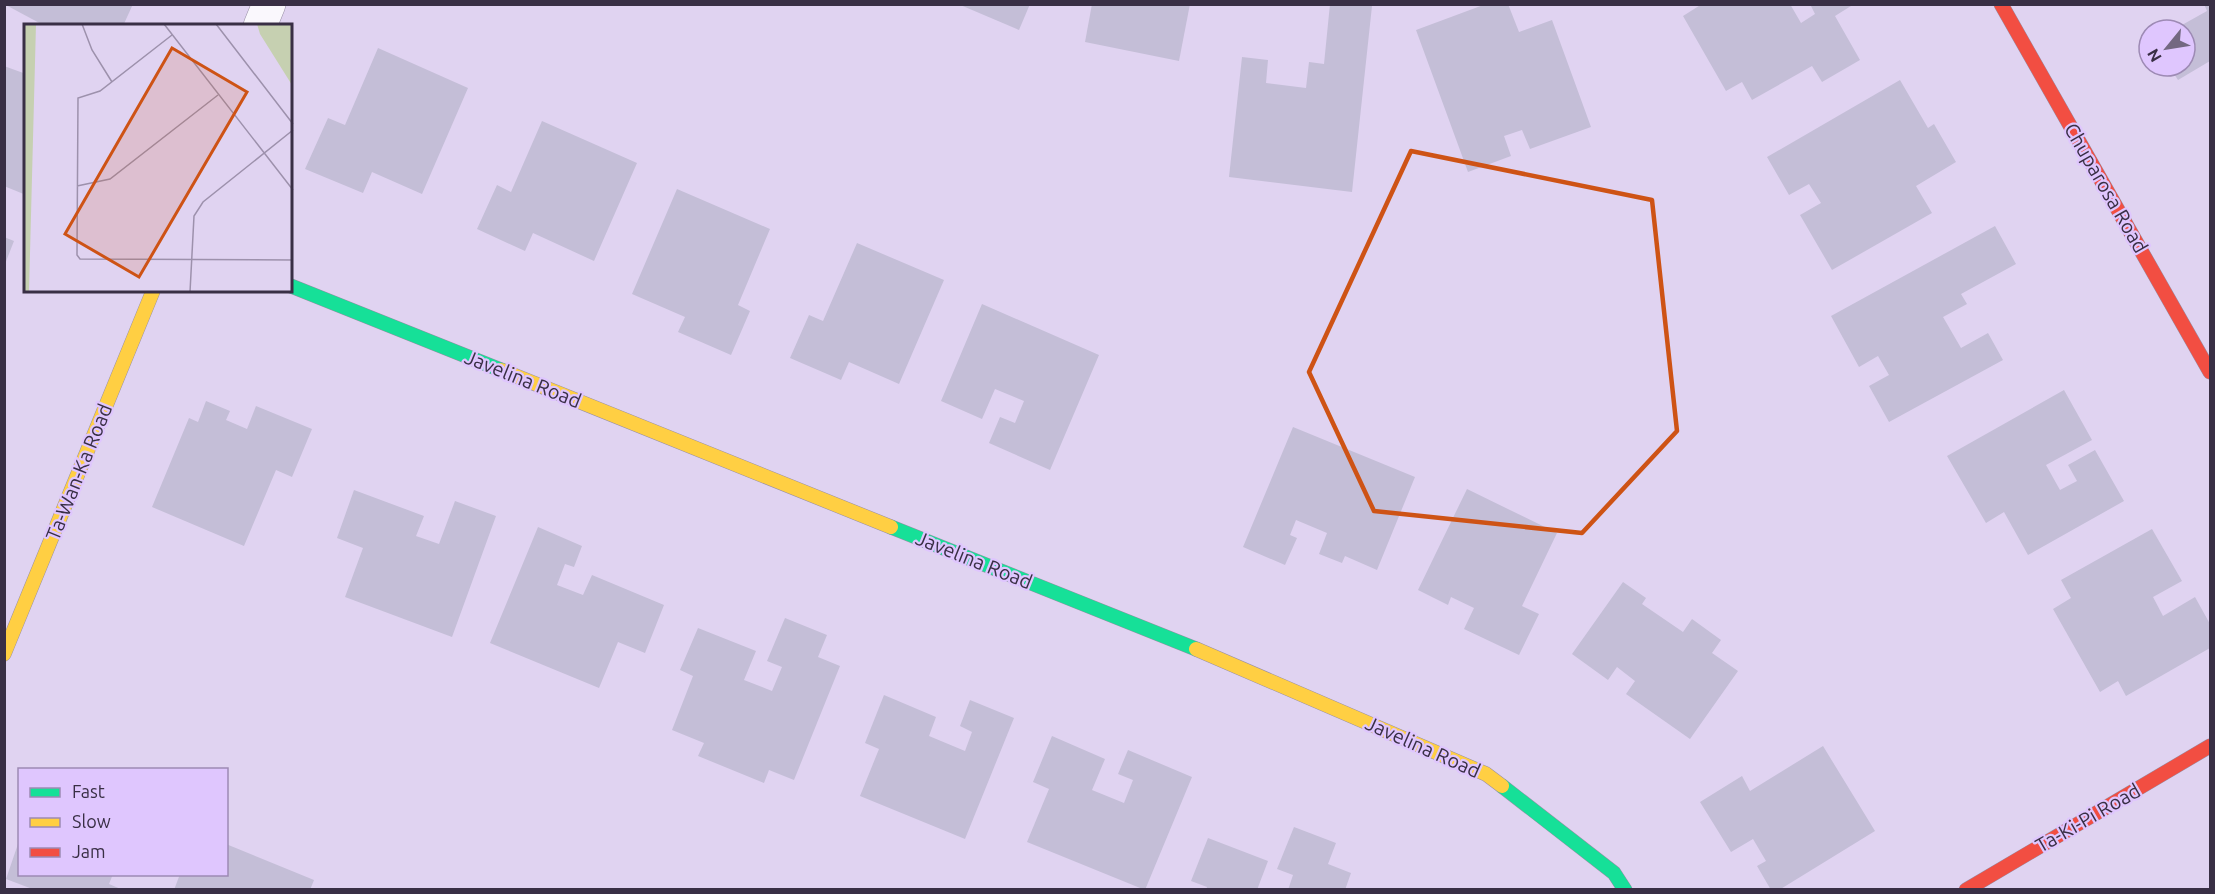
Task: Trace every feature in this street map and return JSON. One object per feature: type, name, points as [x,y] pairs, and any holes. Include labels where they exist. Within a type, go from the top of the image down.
[{"type":"street","points":[[261,24],[269,4]]},
{"type":"street","name":"Chuparosa Road","points":[[2001,4],[2211,372]]},
{"type":"street","name":"Javelina Road","points":[[292,286],[1217,658],[1486,774],[1614,873],[1624,890]]},
{"type":"street","name":"Ta-Wan-Ka Road","points":[[4,654],[153,292]]},
{"type":"street","name":"Ta-Ki-Pi Road","points":[[1966,890],[2211,746]]},
{"type":"highlighted area","points":[[1411,151],[1652,200],[1677,431],[1582,533],[1374,511],[1309,372]]},
{"type":"building","points":[[4,4],[133,4],[124,24],[41,24]]},
{"type":"building","points":[[958,4],[1030,4],[1019,30]]},
{"type":"building","points":[[1092,4],[1190,4],[1179,61],[1085,42]]},
{"type":"building","points":[[1330,4],[1372,6],[1352,192],[1229,177],[1242,57],[1268,60],[1266,83],[1306,88],[1309,62],[1324,64]]},
{"type":"building","points":[[1486,4],[1508,4],[1519,32],[1552,20],[1591,127],[1530,149],[1522,130],[1504,136],[1511,156],[1468,172],[1416,30]]},
{"type":"building","points":[[1702,4],[1790,4],[1801,23],[1815,14],[1810,4],[1850,4],[1851,6],[1835,16],[1860,60],[1822,82],[1812,66],[1752,100],[1742,82],[1726,91],[1683,16]]},
{"type":"building","points":[[2204,4],[2210,4],[2210,61],[2197,69],[2197,18],[2194,18],[2207,11]]},
{"type":"building","points":[[378,48],[468,88],[422,194],[372,172],[363,193],[305,169],[328,118],[345,125]]},
{"type":"building","points":[[4,66],[24,73],[24,194],[4,186]]},
{"type":"building","points":[[1900,80],[1928,128],[1934,124],[1956,162],[1916,186],[1932,213],[1832,270],[1800,215],[1821,203],[1809,184],[1789,195],[1767,157]]},
{"type":"building","points":[[542,121],[637,163],[594,261],[533,233],[525,251],[477,229],[497,185],[511,192]]},
{"type":"building","points":[[677,189],[770,229],[738,305],[750,311],[731,355],[678,332],[685,317],[632,294]]},
{"type":"building","points":[[1995,226],[2016,264],[1961,294],[1967,304],[1943,317],[1961,348],[1988,333],[2003,360],[1889,422],[1869,386],[1889,375],[1878,356],[1859,367],[1831,316]]},
{"type":"building","points":[[4,237],[14,241],[5,264],[4,264]]},
{"type":"building","points":[[857,243],[944,280],[899,384],[849,362],[841,380],[790,358],[809,315],[823,321]]},
{"type":"building","points":[[982,304],[1099,355],[1050,470],[989,443],[1000,417],[1015,423],[1024,401],[995,389],[982,419],[941,401]]},
{"type":"building","points":[[2064,390],[2092,440],[2046,465],[2060,490],[2077,481],[2068,465],[2095,450],[2124,501],[2028,555],[2004,512],[1986,523],[1947,456]]},
{"type":"building","points":[[206,401],[230,411],[226,420],[247,429],[256,406],[312,429],[292,477],[276,470],[244,546],[152,507],[189,418],[198,422]]},
{"type":"building","points":[[1293,427],[1415,477],[1377,570],[1345,556],[1342,563],[1319,554],[1327,533],[1296,520],[1290,535],[1297,538],[1285,565],[1243,547]]},
{"type":"building","points":[[1467,489],[1557,533],[1522,606],[1539,614],[1519,655],[1464,629],[1474,608],[1451,597],[1448,605],[1418,590]]},
{"type":"building","points":[[354,490],[424,516],[416,536],[439,544],[455,501],[496,516],[452,637],[345,597],[363,548],[337,538]]},
{"type":"building","points":[[538,527],[582,546],[574,567],[565,564],[557,585],[583,595],[592,575],[664,605],[645,653],[618,642],[599,688],[490,643]]},
{"type":"building","points":[[2152,529],[2182,581],[2153,597],[2163,616],[2195,597],[2210,624],[2210,648],[2126,696],[2118,681],[2100,692],[2053,609],[2071,598],[2061,580]]},
{"type":"building","points":[[1623,582],[1646,598],[1642,604],[1683,632],[1692,619],[1721,640],[1712,653],[1738,671],[1690,739],[1626,694],[1635,681],[1617,667],[1608,680],[1572,654]]},
{"type":"building","points":[[785,618],[827,635],[818,657],[840,666],[794,780],[769,770],[764,783],[698,756],[704,743],[672,730],[693,676],[680,670],[698,628],[756,651],[744,680],[772,691],[782,667],[767,661]]},
{"type":"building","points":[[884,695],[936,717],[929,736],[965,751],[972,732],[960,726],[970,700],[1014,718],[965,839],[860,796],[879,749],[865,743]]},
{"type":"building","points":[[1052,736],[1105,759],[1092,790],[1124,803],[1133,780],[1118,774],[1128,750],[1192,777],[1145,890],[1027,842],[1049,789],[1033,782]]},
{"type":"building","points":[[1823,746],[1875,831],[1779,890],[1771,890],[1757,866],[1766,861],[1753,839],[1731,852],[1700,802],[1742,776],[1750,791]]},
{"type":"building","points":[[1294,827],[1336,843],[1328,864],[1351,873],[1345,890],[1288,890],[1293,875],[1277,869]]},
{"type":"building","points":[[1208,838],[1268,861],[1257,890],[1206,890],[1207,887],[1191,881]]},
{"type":"building","points":[[18,844],[18,876],[112,876],[109,884],[123,890],[35,890],[6,879]]},
{"type":"building","points":[[228,845],[314,880],[310,890],[174,890],[179,876],[228,876]]},
{"type":"traffic: fast","points":[[292,286],[501,370]]},
{"type":"traffic: fast","points":[[891,527],[1196,649]]},
{"type":"traffic: fast","points":[[1502,786],[1614,873],[1625,890]]},
{"type":"traffic: slow","points":[[4,654],[153,292]]},
{"type":"traffic: slow","points":[[501,370],[891,527]]},
{"type":"traffic: slow","points":[[1196,649],[1486,774],[1502,786]]},
{"type":"traffic: jam","points":[[2001,4],[2210,372]]},
{"type":"traffic: jam","points":[[1966,890],[2210,746]]}]
